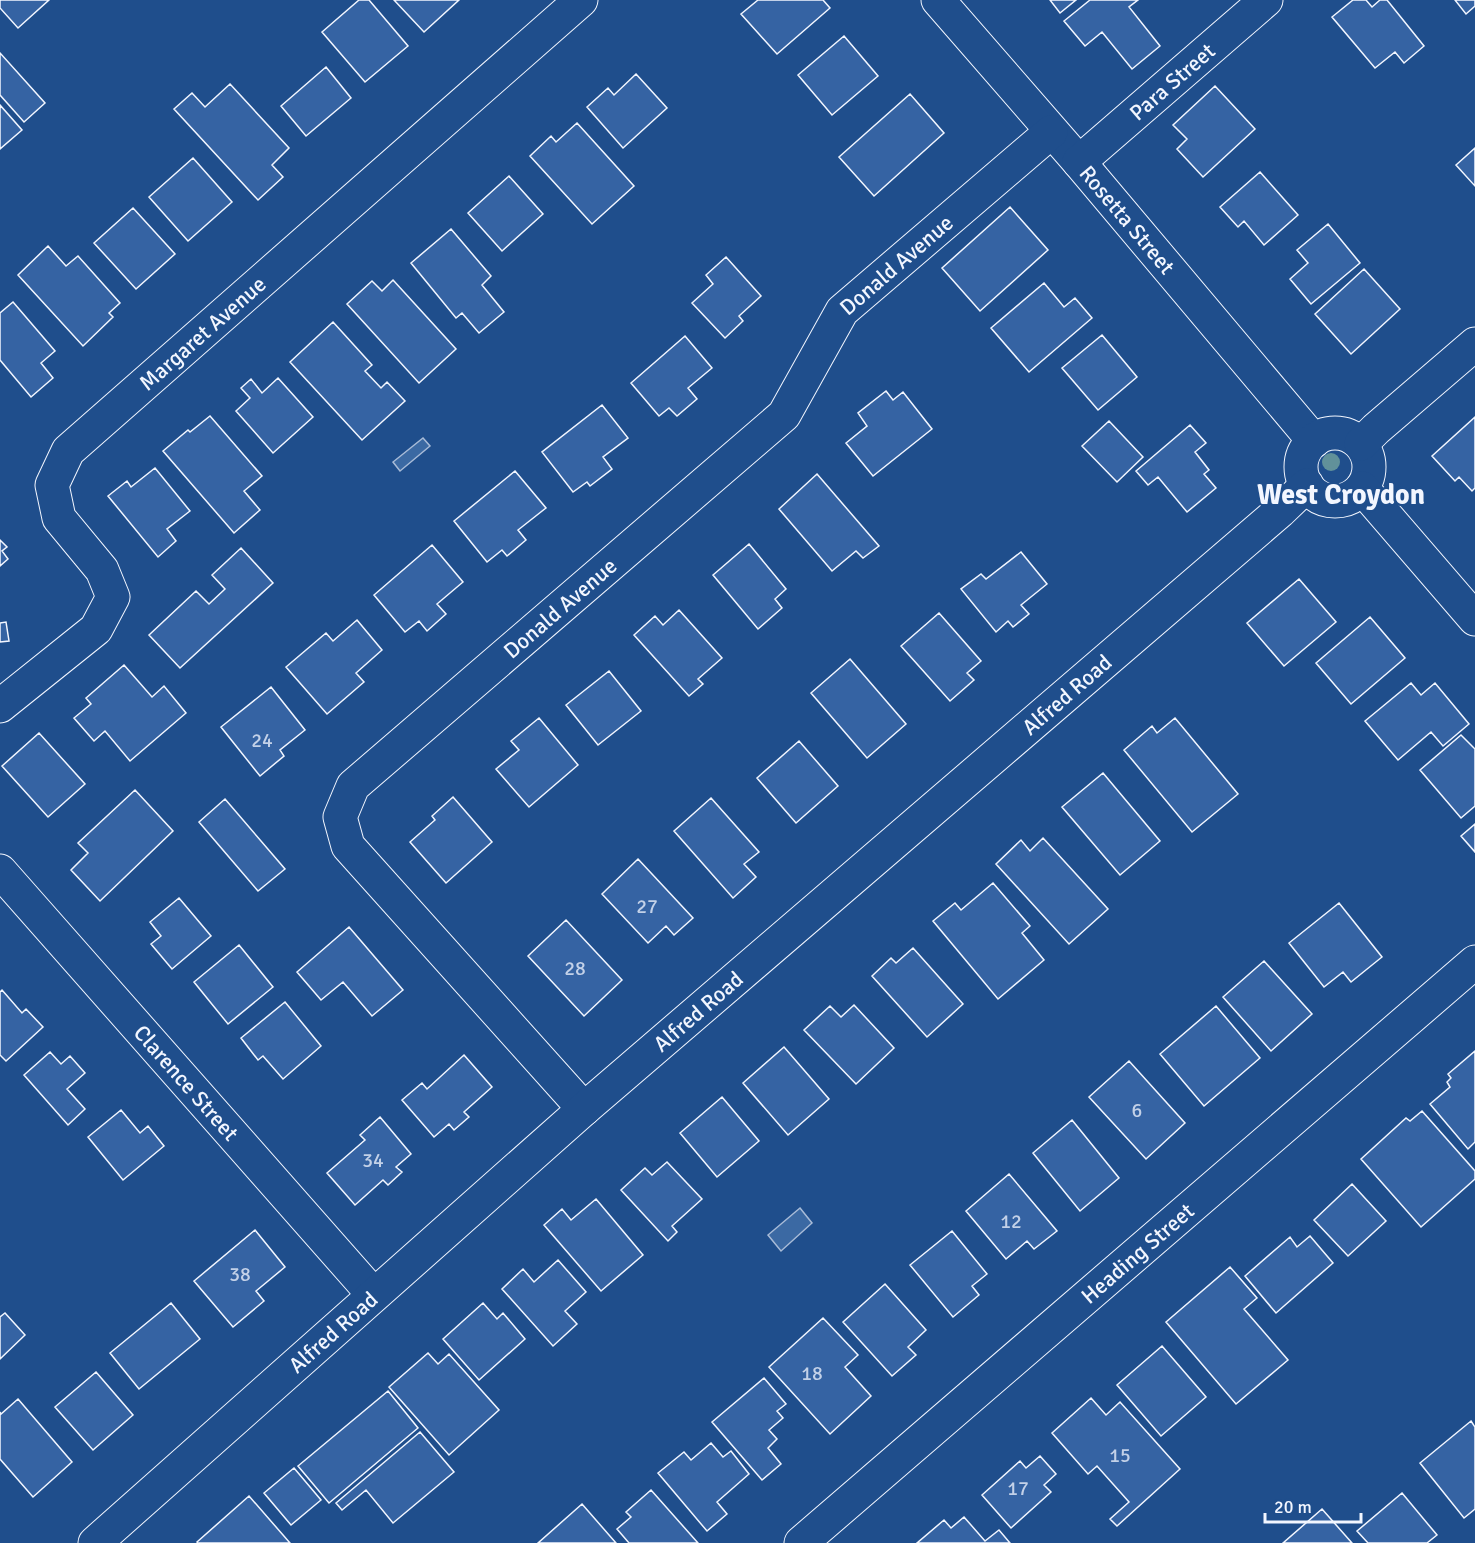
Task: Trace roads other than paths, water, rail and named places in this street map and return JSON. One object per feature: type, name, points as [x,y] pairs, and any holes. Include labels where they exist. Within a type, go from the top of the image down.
[{"type":"street","name":"Margaret Avenue","points":[[0,706],[96,629],[112,597],[102,570],[59,518],[52,485],[68,451],[581,0]]},
{"type":"street","name":"Rosetta Street","points":[[938,0],[1314,441]]},
{"type":"street","name":"Para Street","points":[[1078,162],[1266,0]]},
{"type":"street","name":"Donald Avenue","points":[[584,1109],[348,846],[340,817],[353,786],[784,415],[843,311],[1051,132]]},
{"type":"street","points":[[1361,444],[1475,344]]},
{"type":"street","points":[[1329,433],[1341,433],[1351,436],[1361,444],[1367,454],[1369,465],[1368,476],[1362,488],[1348,498],[1336,501],[1324,499],[1314,493],[1307,485],[1302,467],[1304,455],[1314,441],[1329,433]]},
{"type":"street","name":"Alfred Road","points":[[95,1543],[584,1109],[1280,511],[1307,485]]},
{"type":"street","points":[[1362,488],[1475,619]]},
{"type":"street","name":"Clarence Street","points":[[0,871],[373,1294]]},
{"type":"street","name":"Heading Street","points":[[801,1543],[1475,962]]},
{"type":"water","points":[[423,438],[430,446],[400,471],[393,462]]},
{"type":"water","points":[[800,1208],[812,1223],[781,1251],[768,1235]]},
{"type":"district","name":"West Croydon","points":[[1341,495]]}]
